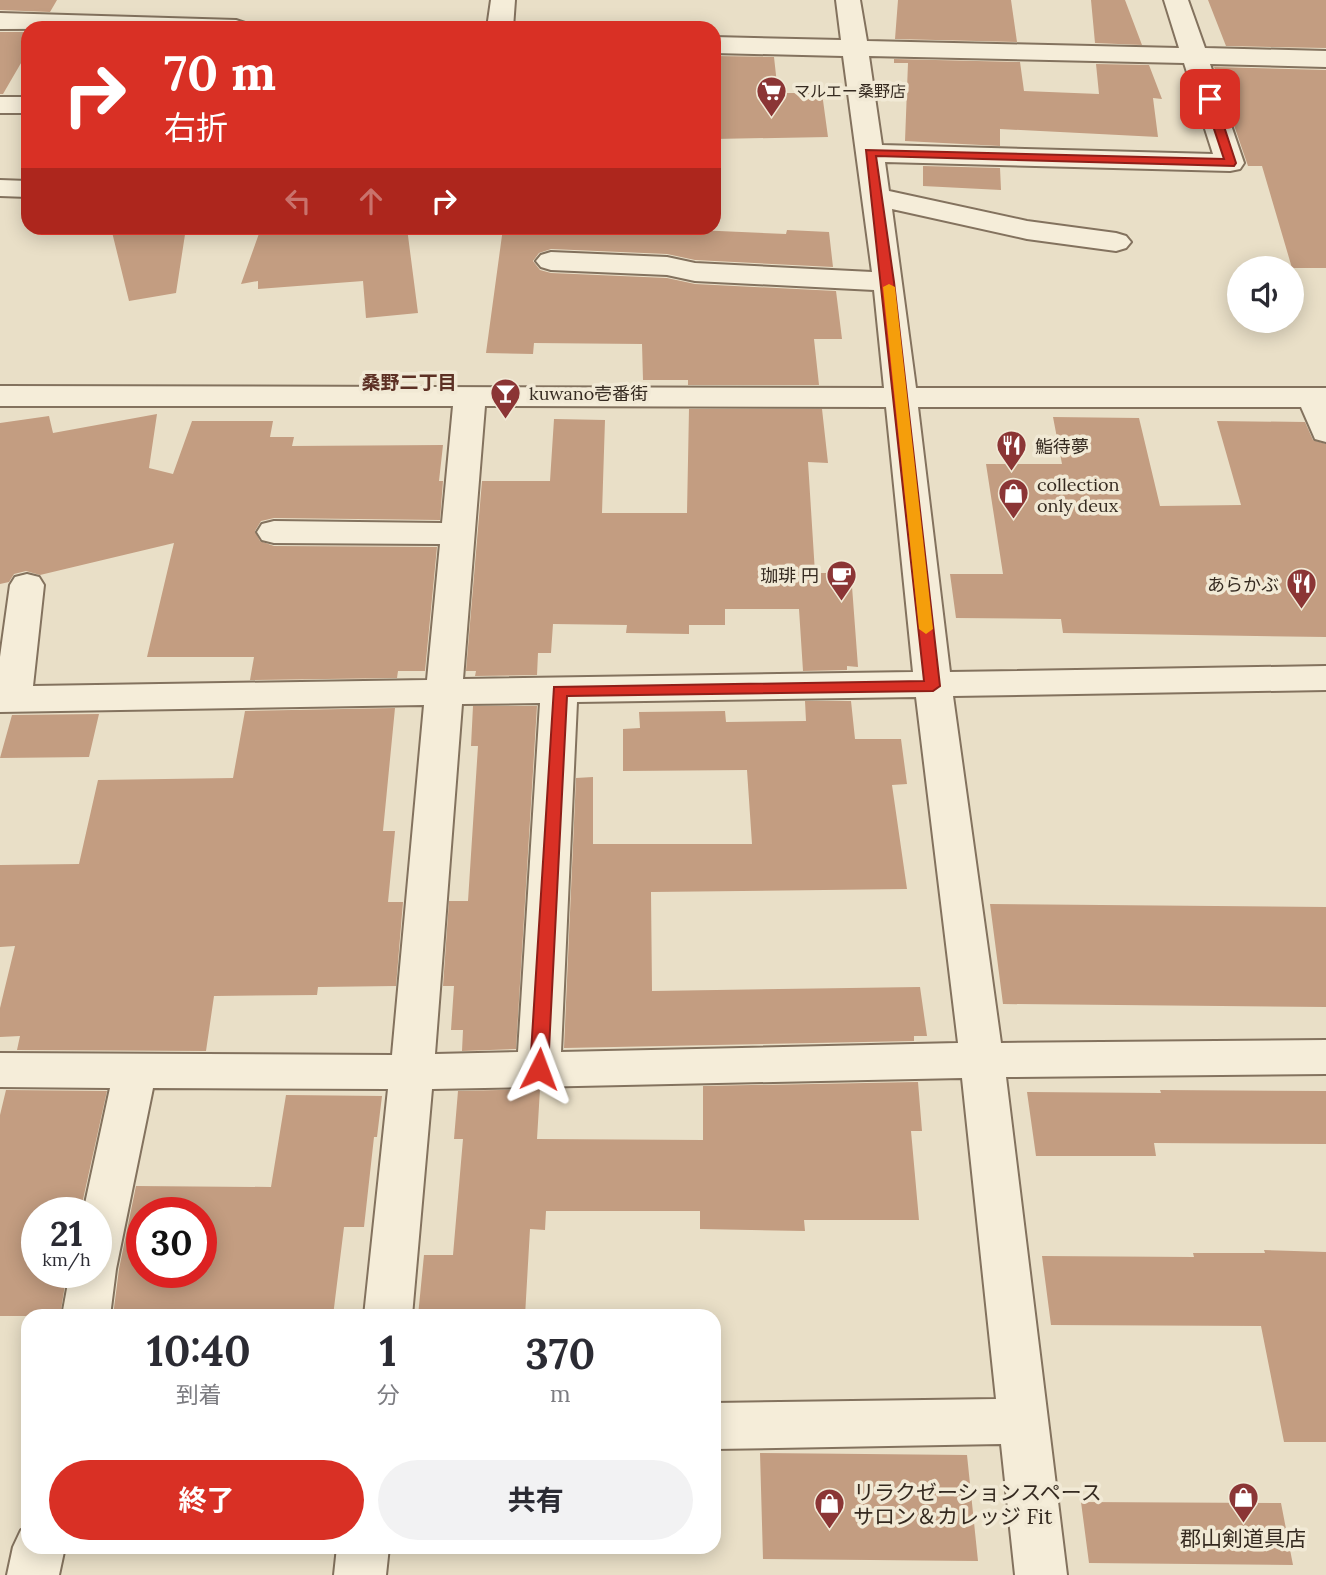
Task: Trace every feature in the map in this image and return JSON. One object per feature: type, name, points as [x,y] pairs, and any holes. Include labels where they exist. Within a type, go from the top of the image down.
[{"type":"street","points":[[188,21],[195,0]]},
{"type":"street","points":[[501,21],[503,0]]},
{"type":"street","points":[[848,0],[888,282],[933,686],[982,1060],[1041,1575]]},
{"type":"street","points":[[870,153],[1230,163],[1176,0]]},
{"type":"street","points":[[19,14],[109,21]]},
{"type":"street","points":[[721,45],[1326,59]]},
{"type":"street","points":[[0,104],[21,106]]},
{"type":"street","points":[[0,188],[21,189]]},
{"type":"street","points":[[877,197],[1027,230],[1116,242]]},
{"type":"street","points":[[551,261],[667,265],[695,272],[888,282]]},
{"type":"street","points":[[0,396],[470,399],[1320,398],[1326,432]]},
{"type":"street","points":[[389,1309],[414,1072],[443,692],[470,399]]},
{"type":"street","points":[[274,531],[457,534]]},
{"type":"street","points":[[27,585],[6,699],[1326,678]]},
{"type":"street","points":[[539,1069],[559,691]]},
{"type":"street","points":[[0,1070],[414,1072],[982,1060],[1326,1057]]},
{"type":"street","points":[[109,1197],[135,1071]]},
{"type":"street","points":[[87,1309],[91,1288]]},
{"type":"street","points":[[721,1426],[1024,1421]]},
{"type":"street","points":[[33,1575],[38,1554]]},
{"type":"street","points":[[360,1575],[362,1554]]},
{"type":"building","points":[[0,0],[57,0],[50,12],[0,10]]},
{"type":"building","points":[[898,0],[1011,0],[1017,42],[895,39]]},
{"type":"building","points":[[1091,0],[1125,0],[1142,45],[1095,43]]},
{"type":"building","points":[[1208,0],[1326,0],[1326,48],[1226,46]]},
{"type":"building","points":[[0,32],[21,32],[21,63],[3,94],[0,94]]},
{"type":"building","points":[[721,56],[774,57],[778,93],[822,93],[828,137],[721,139]]},
{"type":"building","points":[[894,59],[1020,62],[1024,91],[1099,94],[1096,64],[1149,65],[1162,99],[1153,98],[1158,137],[1000,129],[1000,146],[905,141],[908,63],[894,63]]},
{"type":"building","points":[[1214,67],[1326,70],[1326,268],[1304,268],[1304,256],[1288,256],[1262,166],[1248,166]]},
{"type":"building","points":[[923,166],[1000,168],[1001,190],[923,186]]},
{"type":"building","points":[[787,230],[829,232],[833,267],[695,260],[667,254],[551,249],[539,253],[533,261],[540,270],[551,273],[667,278],[695,284],[836,291],[842,339],[814,339],[819,385],[688,385],[688,380],[643,380],[642,344],[534,343],[533,354],[486,353],[502,235],[721,235],[721,231],[786,234]]},
{"type":"building","points":[[113,235],[185,235],[176,293],[129,301]]},
{"type":"building","points":[[258,235],[408,235],[418,313],[366,318],[363,281],[258,289],[258,281],[241,284]]},
{"type":"building","points":[[689,409],[822,409],[828,463],[808,462],[815,573],[851,573],[858,667],[847,666],[847,670],[803,671],[799,609],[725,609],[725,625],[689,625],[689,634],[626,633],[627,625],[553,624],[551,653],[538,653],[537,675],[475,676],[476,671],[466,671],[482,481],[550,481],[554,419],[605,420],[602,513],[687,513]]},
{"type":"building","points":[[157,414],[149,468],[173,474],[192,421],[273,421],[270,437],[294,437],[292,446],[443,445],[439,481],[443,481],[440,520],[274,518],[261,521],[255,531],[260,541],[274,546],[437,547],[425,671],[398,671],[397,678],[250,680],[254,657],[147,657],[174,543],[40,575],[26,571],[14,574],[9,582],[0,584],[0,423],[49,416],[53,433]]},
{"type":"building","points":[[1053,417],[1139,418],[1160,506],[1241,505],[1217,421],[1305,422],[1313,440],[1326,444],[1326,637],[1063,633],[1061,619],[956,618],[950,574],[1003,574],[986,464],[1062,464]]},
{"type":"building","points":[[805,701],[851,701],[855,739],[901,739],[907,784],[892,785],[907,889],[651,892],[652,991],[920,987],[927,1036],[914,1036],[914,1041],[564,1048],[576,778],[593,777],[593,844],[752,844],[747,770],[623,771],[623,729],[640,728],[639,712],[725,711],[726,722],[806,721]]},
{"type":"building","points":[[473,706],[537,706],[516,1049],[462,1051],[463,1030],[451,1030],[454,986],[443,986],[449,901],[468,901],[478,746],[471,746]]},
{"type":"building","points":[[395,708],[383,831],[395,831],[388,902],[403,902],[396,986],[318,987],[317,995],[214,996],[206,1051],[17,1050],[20,1036],[0,1037],[0,1008],[15,946],[0,947],[0,865],[79,864],[98,780],[233,778],[245,711]]},
{"type":"building","points":[[99,714],[89,757],[0,758],[12,715]]},
{"type":"building","points":[[990,904],[1326,907],[1326,1007],[1003,1004]]},
{"type":"building","points":[[918,1082],[922,1131],[911,1131],[919,1220],[804,1220],[805,1231],[700,1229],[700,1211],[546,1211],[545,1230],[530,1229],[525,1309],[419,1309],[424,1255],[453,1255],[463,1139],[454,1139],[458,1091],[540,1089],[537,1139],[703,1140],[703,1086]]},
{"type":"building","points":[[6,1090],[107,1091],[84,1197],[21,1197],[21,1288],[64,1288],[61,1309],[21,1309],[21,1316],[0,1316],[0,1115]]},
{"type":"building","points":[[1160,1090],[1326,1091],[1326,1144],[1154,1143],[1156,1156],[1036,1156],[1027,1092],[1161,1093]]},
{"type":"building","points":[[286,1095],[382,1096],[377,1137],[374,1137],[364,1227],[344,1227],[334,1309],[114,1309],[126,1235],[126,1288],[217,1288],[217,1197],[134,1197],[136,1186],[271,1187]]},
{"type":"building","points":[[1264,1250],[1326,1252],[1326,1442],[1284,1442],[1261,1326],[1051,1325],[1042,1256],[1194,1257],[1193,1253],[1265,1253]]},
{"type":"building","points":[[760,1453],[967,1455],[978,1561],[763,1559]]},
{"type":"building","points":[[1081,1502],[1281,1503],[1293,1565],[1089,1563]]},
{"type":"slow traffic","points":[[889,287],[926,629]]},
{"type":"place","name":"マルエー桑野店","points":[[771,118]]},
{"type":"place","name":"kuwano壱番街","points":[[506,420]]},
{"type":"place","name":"鮨待夢","points":[[1012,473]]},
{"type":"place","name":"collection only deux","points":[[1014,521]]},
{"type":"place","name":"珈琲 円","points":[[842,602]]},
{"type":"place","name":"あらかぶ","points":[[1302,611]]},
{"type":"place","name":"郡山剣道具店","points":[[1243,1525]]},
{"type":"place","name":"リラクゼーションスペース サロン＆カレッジ Fit","points":[[830,1531]]},
{"type":"district","name":"桑野二丁目","points":[[409,382]]},
{"type":"route","points":[[539,1069],[559,691],[933,686],[888,282],[870,153],[1230,163],[1210,99]]}]
